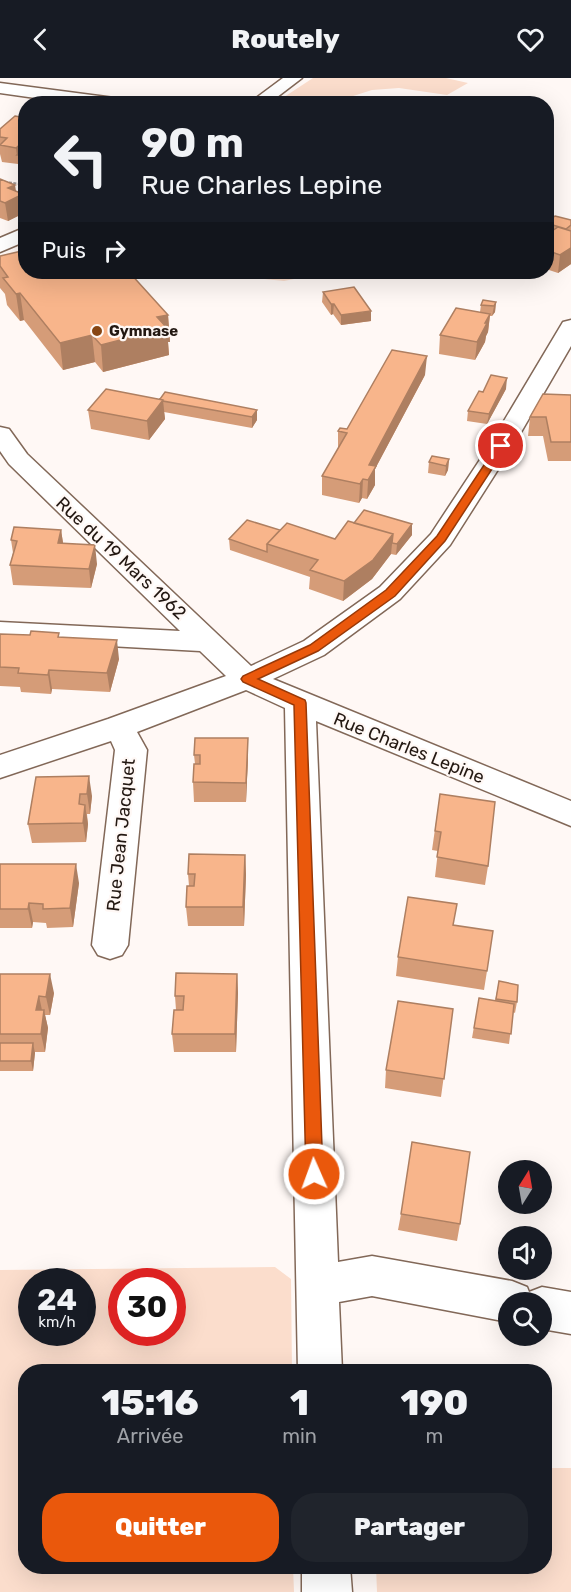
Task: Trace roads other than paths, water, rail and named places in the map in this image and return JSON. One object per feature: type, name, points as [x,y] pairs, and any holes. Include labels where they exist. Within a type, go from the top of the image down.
[{"type":"street","points":[[268,96],[294,78]]},
{"type":"street","points":[[0,88],[61,96]]},
{"type":"street","points":[[0,246],[18,237]]},
{"type":"street","points":[[0,767],[120,727],[247,679],[314,648],[390,593],[441,538],[501,446],[571,327]]},
{"type":"street","name":"Rue du 19 Mars 1962","points":[[0,434],[18,459],[247,679]]},
{"type":"street","points":[[0,631],[210,642]]},
{"type":"street","name":"Rue Charles Lepine","points":[[247,679],[571,814]]},
{"type":"street","points":[[300,703],[320,1364]]},
{"type":"street","name":"Rue Jean Jacquet","points":[[110,945],[131,750],[120,727]]},
{"type":"street","points":[[317,1286],[372,1276],[498,1299]]},
{"type":"street","points":[[552,1310],[571,1313]]},
{"type":"street","points":[[326,1574],[327,1592]]},
{"type":"place","name":"Gymnase","points":[[97,331]]}]
